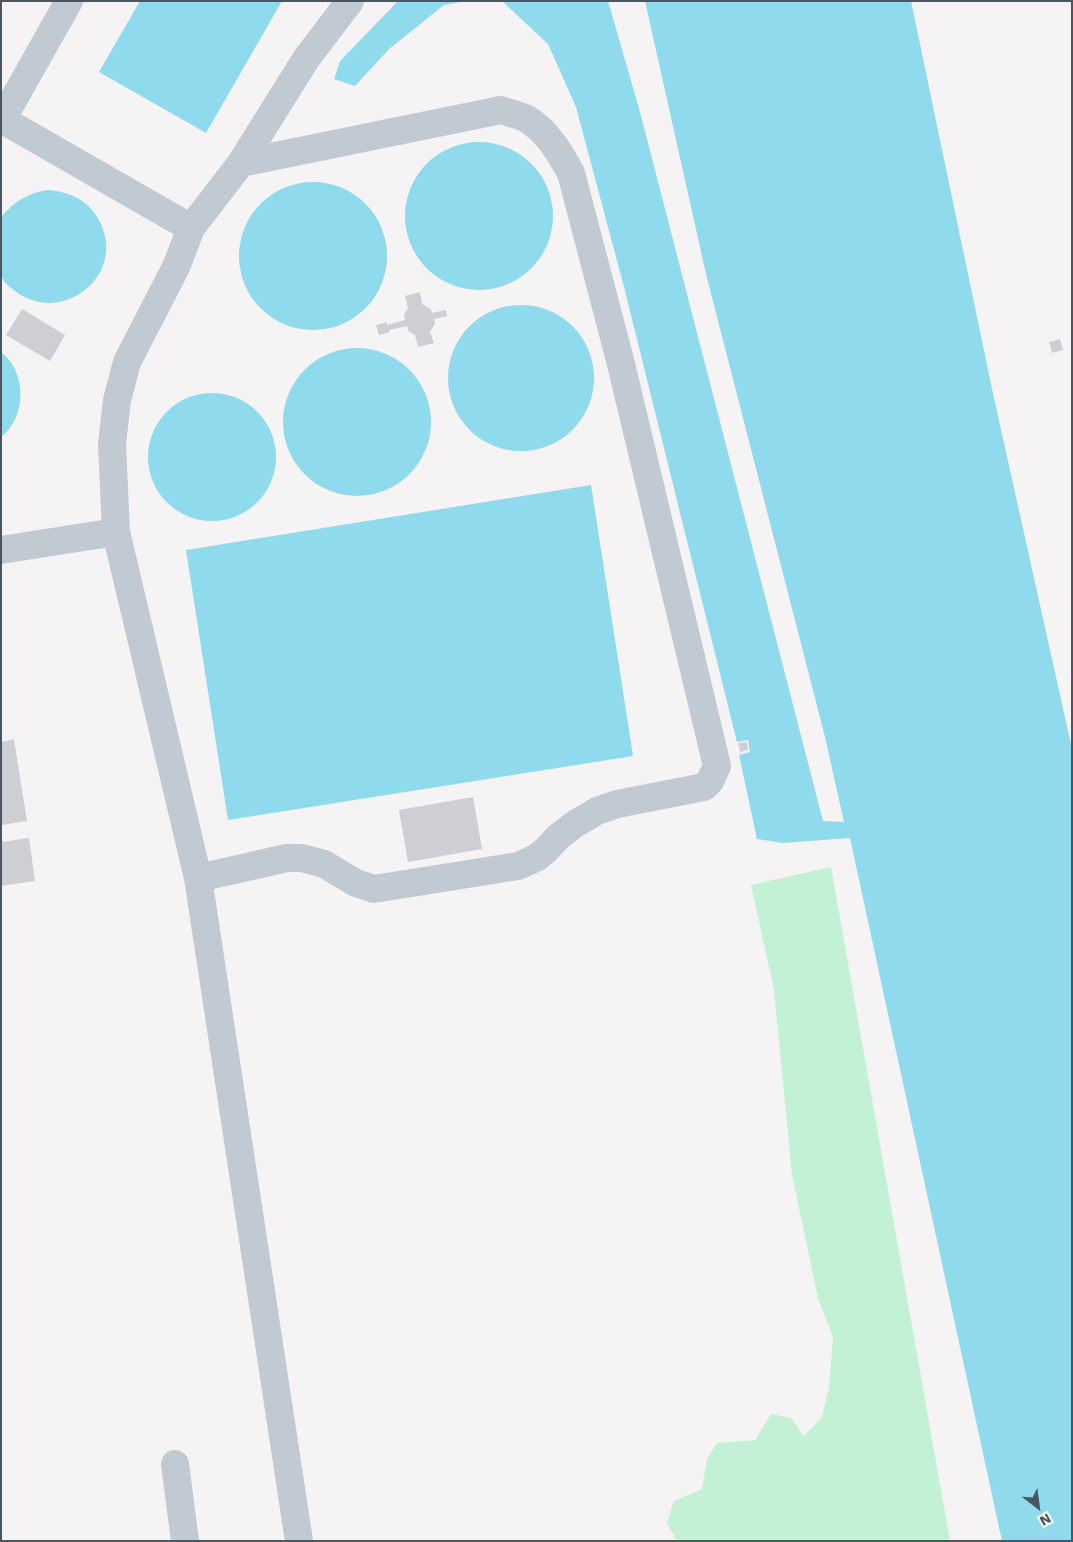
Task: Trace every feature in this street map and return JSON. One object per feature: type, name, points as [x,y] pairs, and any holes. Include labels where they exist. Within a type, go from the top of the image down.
[{"type":"lane","points":[[69,1],[2,120],[191,228]]},
{"type":"lane","points":[[298,1541],[198,878],[116,532],[112,444],[117,400],[127,362],[176,267],[191,228],[241,163],[306,59],[350,1]]},
{"type":"lane","points":[[198,878],[287,858],[302,858],[324,864],[356,883],[374,889],[518,866],[536,858],[558,837],[597,811],[617,804],[704,787],[710,781],[717,766],[620,360],[571,173],[559,152],[545,134],[526,118],[501,110],[241,163]]},
{"type":"lane","points":[[1,550],[116,532]]},
{"type":"lane","points":[[175,1464],[185,1541]]},
{"type":"green space","points":[[831,867],[950,1541],[677,1541],[667,1523],[674,1501],[702,1489],[707,1459],[717,1443],[755,1440],[771,1414],[791,1418],[804,1436],[822,1417],[829,1388],[833,1337],[818,1298],[792,1175],[774,990],[751,885]]},
{"type":"water","points":[[140,1],[282,1],[206,133],[99,72]]},
{"type":"water","points":[[398,1],[466,1],[444,5],[389,49],[355,86],[334,79],[340,61]]},
{"type":"water","points":[[502,1],[608,1],[640,112],[823,821],[844,822],[825,737],[706,274],[645,1],[911,1],[992,389],[1072,749],[1072,1541],[1002,1541],[850,838],[783,843],[757,839],[739,755],[750,752],[748,740],[737,742],[624,287],[576,107],[548,44]]},
{"type":"water","points":[[479,142],[493,143],[507,148],[520,154],[531,164],[541,175],[547,188],[552,202],[552,230],[547,244],[541,257],[531,268],[520,278],[507,284],[493,289],[479,290],[465,289],[451,284],[438,278],[427,268],[417,257],[411,244],[406,230],[405,216],[406,202],[411,188],[417,175],[427,164],[438,154],[451,148],[465,143]]},
{"type":"water","points":[[313,182],[341,188],[365,204],[381,228],[387,256],[381,284],[365,308],[341,324],[313,330],[285,324],[261,308],[245,284],[239,256],[245,228],[261,204],[285,188]]},
{"type":"water","points":[[48,190],[71,195],[85,203],[96,214],[106,242],[105,260],[97,277],[85,290],[70,299],[52,303],[33,301],[15,291],[7,285],[1,273],[2,216],[22,198]]},
{"type":"water","points":[[521,305],[549,310],[573,326],[589,350],[594,378],[589,406],[573,430],[549,446],[521,451],[493,446],[469,430],[453,406],[448,378],[453,350],[469,326],[493,310]]},
{"type":"water","points":[[357,348],[385,354],[409,370],[425,394],[431,422],[425,450],[409,474],[385,490],[357,496],[329,490],[305,474],[289,450],[283,422],[289,394],[305,370],[329,354]]},
{"type":"water","points":[[1,352],[16,371],[21,394],[16,418],[1,437]]},
{"type":"water","points":[[212,393],[236,398],[257,412],[271,433],[276,457],[271,481],[257,502],[236,516],[212,521],[188,516],[167,502],[153,481],[148,457],[153,433],[167,412],[188,398]]},
{"type":"water","points":[[591,485],[633,756],[228,820],[186,550]]},
{"type":"building","points":[[420,292],[422,304],[431,309],[432,313],[446,310],[447,316],[434,319],[435,324],[430,332],[434,343],[418,347],[415,335],[408,331],[407,326],[389,330],[390,332],[379,335],[376,325],[387,322],[387,325],[405,320],[404,315],[408,308],[405,296]]},
{"type":"building","points":[[22,309],[65,335],[50,361],[6,335]]},
{"type":"building","points":[[1060,339],[1063,350],[1052,353],[1049,342]]},
{"type":"building","points":[[14,739],[27,821],[1,825],[1,742]]},
{"type":"building","points":[[747,742],[748,750],[740,752],[738,743]]},
{"type":"building","points":[[473,797],[482,849],[408,862],[399,810]]},
{"type":"building","points":[[29,838],[35,881],[1,886],[1,842]]}]
